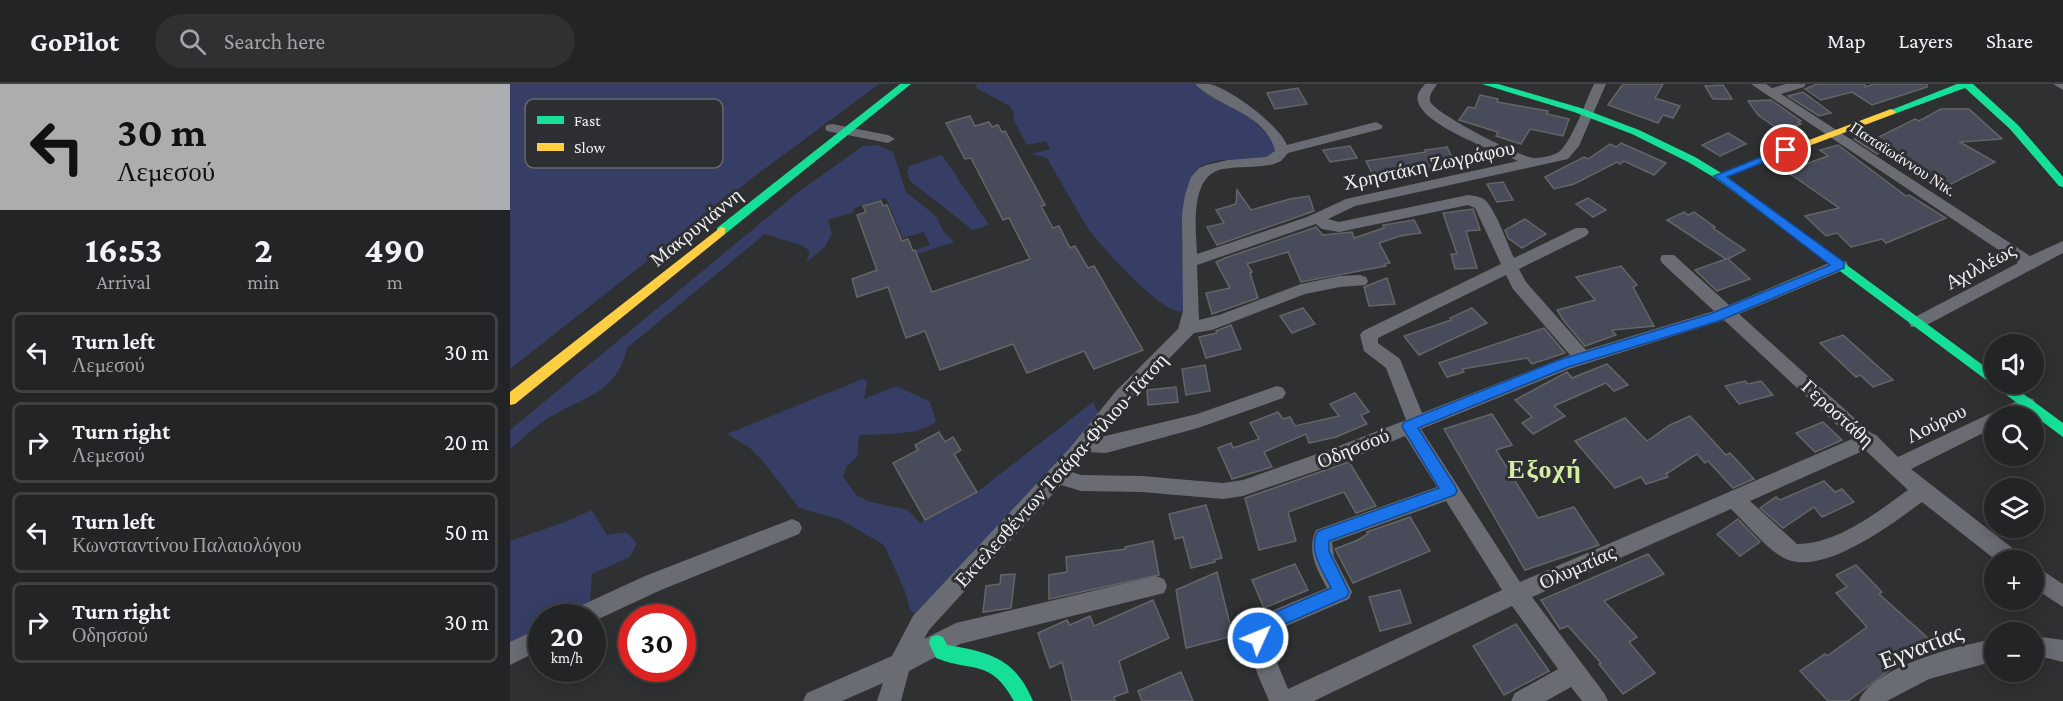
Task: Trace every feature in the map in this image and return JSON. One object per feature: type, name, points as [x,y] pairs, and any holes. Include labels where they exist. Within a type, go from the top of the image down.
[{"type":"main road","name":"Μακρυγιάννη","points":[[510,400],[818,154],[888,84]]},
{"type":"main road","name":"Μακρυγιάννη","points":[[653,267],[845,125],[906,84]]},
{"type":"main road","points":[[1487,84],[1555,100],[1588,111],[1662,142],[1719,176],[1984,373]]},
{"type":"main road","points":[[1719,176],[1966,84],[2014,127],[2063,184]]},
{"type":"main road","points":[[818,154],[869,135]]},
{"type":"main road","points":[[2013,394],[2063,431]]},
{"type":"main road","points":[[937,643],[942,652],[992,661],[1009,675],[1024,701]]},
{"type":"main road","points":[[1007,701],[1009,675]]},
{"type":"street","points":[[1201,84],[1257,118],[1276,137],[1283,150]]},
{"type":"street","points":[[1431,84],[1424,95],[1424,103],[1440,119],[1531,164]]},
{"type":"street","name":"Χρηστάκη Ζωγράφου","points":[[1190,262],[1318,218],[1351,202],[1531,164],[1568,153],[1600,84]]},
{"type":"street","name":"Παπαϊωάννου Νικ.","points":[[1757,84],[2029,263]]},
{"type":"street","points":[[1770,93],[1800,84]]},
{"type":"street","points":[[845,125],[891,137],[869,135],[845,125]]},
{"type":"street","points":[[1360,281],[1312,287],[1206,326],[1188,327],[1191,311],[1190,204],[1195,182],[1201,172],[1217,166],[1269,161],[1276,158],[1283,150],[1376,126]]},
{"type":"street","points":[[1318,218],[1325,225],[1335,227],[1468,200],[1476,201],[1481,205],[1509,266],[1529,299],[1582,357]]},
{"type":"street","points":[[1338,207],[1347,212],[1397,212],[1400,215]]},
{"type":"street","points":[[1581,232],[1369,334],[1370,346],[1394,364],[1413,424],[1449,491],[1516,594],[1596,701]]},
{"type":"street","name":"Αχιλλέως","points":[[1917,323],[2063,246]]},
{"type":"street","name":"Γεροστάθη","points":[[1668,260],[1869,440],[1922,491],[1999,550]]},
{"type":"street","name":"Οδησσού","points":[[1058,476],[1081,483],[1142,484],[1233,490],[1292,473],[1582,357],[1728,312],[1840,265]]},
{"type":"street","name":"Εκτελεσθέντων Τσιάρα-Φίλιου-Τάτση","points":[[889,701],[900,664],[911,640],[929,613],[1058,476],[1122,396],[1172,347],[1188,327]]},
{"type":"street","points":[[1085,444],[1106,445],[1198,421],[1277,393]]},
{"type":"street","points":[[2022,406],[2026,404]]},
{"type":"street","name":"Λούρου","points":[[1897,467],[1984,424]]},
{"type":"street","name":"Ολυμπίας","points":[[1289,701],[1516,594],[1869,440]]},
{"type":"street","points":[[1281,701],[1258,638],[1263,626],[1341,592],[1321,552],[1323,536],[1449,491]]},
{"type":"street","points":[[1733,498],[1785,547],[1802,554],[1841,544],[1922,491]]},
{"type":"street","points":[[606,605],[792,528]]},
{"type":"street","points":[[2044,583],[2063,597]]},
{"type":"street","points":[[815,701],[900,664],[937,643],[972,630],[1156,586]]},
{"type":"street","points":[[510,654],[528,644]]},
{"type":"street","points":[[2044,648],[2062,650]]},
{"type":"street","name":"Εγνατίας","points":[[1871,701],[1877,693],[1912,675],[1964,656],[1984,652]]},
{"type":"street","points":[[1523,701],[1574,672]]},
{"type":"shaded area","points":[[510,84],[879,84],[755,176],[510,369]]},
{"type":"shaded area","points":[[977,84],[1194,84],[1246,114],[1269,136],[1275,147],[1273,153],[1266,157],[1216,161],[1201,166],[1193,175],[1184,210],[1185,311],[1176,311],[1149,294],[1106,251],[1089,230],[1047,158],[1031,154],[1050,149],[1046,141],[1027,145],[1013,119],[1014,113],[1010,106],[976,88]]},
{"type":"shaded area","points":[[877,145],[893,152],[906,192],[936,216],[943,231],[954,242],[917,254],[915,250],[930,245],[924,232],[903,238],[886,198],[854,208],[854,212],[828,220],[832,234],[824,248],[806,262],[810,252],[804,246],[765,234],[627,348],[616,375],[598,392],[545,420],[510,449],[510,430],[797,193],[863,146]]},
{"type":"shaded area","points":[[942,155],[988,225],[973,230],[910,181],[907,172],[909,166]]},
{"type":"shaded area","points":[[863,379],[867,382],[864,399],[897,386],[930,402],[936,421],[930,426],[911,432],[859,435],[857,457],[847,466],[843,476],[856,495],[871,502],[908,510],[920,523],[977,492],[1093,402],[1100,417],[915,614],[910,610],[905,591],[884,545],[841,520],[799,508],[763,461],[750,448],[727,434]]},
{"type":"shaded area","points":[[592,510],[607,535],[626,532],[637,543],[630,557],[592,574],[590,601],[584,604],[528,604],[528,634],[510,644],[510,541]]},
{"type":"building","points":[[1623,84],[1663,84],[1655,98],[1680,106],[1673,118],[1663,115],[1658,123],[1608,105]]},
{"type":"building","points":[[1817,84],[1865,84],[1865,87],[1874,84],[1927,84],[1927,87],[1872,105],[1852,92],[1821,100],[1805,89]]},
{"type":"building","points":[[1723,85],[1732,99],[1713,99],[1705,86]]},
{"type":"building","points":[[1298,88],[1307,104],[1275,109],[1267,93]]},
{"type":"building","points":[[1803,92],[1831,113],[1819,116],[1788,96]]},
{"type":"building","points":[[1480,95],[1498,99],[1497,102],[1548,111],[1547,114],[1569,119],[1563,136],[1530,129],[1521,144],[1496,136],[1498,132],[1459,120],[1468,107],[1475,108]]},
{"type":"building","points":[[1771,100],[1801,121],[1798,122],[1801,124],[1781,131],[1758,115],[1748,101]]},
{"type":"building","points":[[1941,109],[1969,109],[2002,139],[1960,142],[1995,162],[1945,187],[1930,178],[1934,177],[1888,149],[1877,154],[1854,139],[1864,134],[1873,140]]},
{"type":"building","points":[[970,116],[975,126],[989,122],[992,127],[998,125],[1002,132],[1005,131],[1045,205],[1041,206],[1053,228],[1059,226],[1070,248],[1075,246],[1088,268],[1094,266],[1143,350],[1094,369],[1084,351],[1027,373],[1013,344],[940,370],[925,331],[906,338],[888,287],[857,297],[852,279],[877,270],[857,215],[866,212],[863,206],[881,201],[883,206],[887,205],[902,241],[908,239],[913,251],[915,250],[932,292],[1030,259],[1009,218],[1003,220],[971,158],[965,159],[946,123]]},
{"type":"building","points":[[1728,133],[1746,144],[1720,156],[1702,145]]},
{"type":"building","points":[[1621,143],[1666,163],[1654,175],[1624,161],[1620,164],[1617,162],[1574,184],[1554,189],[1545,177],[1584,157],[1588,159],[1610,144],[1616,147]]},
{"type":"building","points":[[1838,145],[1906,196],[1909,195],[1946,218],[1886,243],[1882,239],[1851,247],[1837,233],[1826,236],[1805,216],[1839,208],[1786,171],[1828,156],[1820,150]]},
{"type":"building","points":[[1350,146],[1357,158],[1330,162],[1323,150]]},
{"type":"building","points":[[1447,147],[1455,163],[1431,167],[1433,171],[1417,173],[1415,170],[1398,171],[1373,175],[1366,161],[1426,152],[1425,150]]},
{"type":"building","points":[[1503,182],[1513,200],[1497,202],[1487,184]]},
{"type":"building","points":[[1237,190],[1251,210],[1309,196],[1314,211],[1217,245],[1207,227],[1224,223],[1216,210],[1236,204]]},
{"type":"building","points":[[1588,198],[1606,210],[1593,217],[1576,204]]},
{"type":"building","points":[[1473,209],[1480,230],[1466,231],[1477,268],[1455,269],[1451,254],[1457,254],[1443,213]]},
{"type":"building","points":[[1684,212],[1688,215],[1694,212],[1745,250],[1728,259],[1750,279],[1717,291],[1695,270],[1726,259],[1667,220]]},
{"type":"building","points":[[1525,219],[1546,234],[1522,248],[1508,238],[1505,230]]},
{"type":"building","points":[[1414,220],[1421,233],[1400,236],[1379,243],[1390,263],[1385,264],[1386,266],[1301,282],[1288,252],[1247,264],[1252,272],[1250,273],[1258,298],[1212,314],[1206,293],[1230,288],[1216,262],[1316,227],[1323,235],[1352,232],[1354,238],[1384,228],[1383,225]]},
{"type":"building","points":[[1621,266],[1637,285],[1633,287],[1654,326],[1612,330],[1616,335],[1585,346],[1557,310],[1595,300],[1576,277]]},
{"type":"building","points":[[1387,278],[1395,304],[1369,306],[1364,287]]},
{"type":"building","points":[[1303,308],[1315,324],[1292,333],[1280,316]]},
{"type":"building","points":[[1472,308],[1487,323],[1419,355],[1404,336],[1451,320],[1450,318]]},
{"type":"building","points":[[1231,325],[1241,349],[1206,358],[1199,337],[1217,333],[1216,331]]},
{"type":"building","points":[[1544,328],[1565,353],[1532,364],[1527,358],[1462,369],[1464,372],[1447,377],[1439,363]]},
{"type":"building","points":[[1843,335],[1893,380],[1873,387],[1860,375],[1856,377],[1820,343]]},
{"type":"building","points":[[1607,364],[1628,385],[1614,391],[1606,383],[1554,406],[1565,416],[1533,434],[1522,423],[1532,417],[1515,400],[1567,372],[1572,378]]},
{"type":"building","points":[[1205,365],[1210,391],[1186,395],[1182,369]]},
{"type":"building","points":[[1745,381],[1748,384],[1761,381],[1773,395],[1739,404],[1725,386]]},
{"type":"building","points":[[1176,387],[1178,402],[1148,405],[1147,390]]},
{"type":"building","points":[[1355,393],[1369,412],[1361,415],[1367,424],[1336,437],[1309,443],[1306,434],[1264,452],[1272,467],[1232,479],[1218,448],[1231,443],[1233,448],[1259,439],[1250,423],[1278,412],[1283,419],[1290,417],[1295,426],[1339,416],[1330,404]]},
{"type":"building","points":[[1492,414],[1512,445],[1496,450],[1538,518],[1574,507],[1599,545],[1525,570],[1444,429]]},
{"type":"building","points":[[1690,416],[1726,455],[1730,453],[1754,479],[1733,488],[1708,461],[1705,463],[1697,454],[1666,474],[1668,477],[1646,484],[1641,477],[1615,488],[1575,441],[1625,418],[1647,441],[1670,425]]},
{"type":"building","points":[[1823,422],[1842,440],[1815,452],[1796,433]]},
{"type":"building","points":[[939,432],[945,442],[953,437],[961,450],[954,454],[977,492],[925,520],[893,463],[918,450],[915,445]]},
{"type":"building","points":[[1349,462],[1376,506],[1356,513],[1344,492],[1288,512],[1296,541],[1259,550],[1245,498]]},
{"type":"building","points":[[1824,481],[1835,492],[1842,489],[1854,502],[1822,517],[1814,507],[1783,528],[1760,508],[1776,497],[1780,500]]},
{"type":"building","points":[[1206,505],[1222,558],[1191,568],[1183,537],[1175,539],[1169,514]]},
{"type":"building","points":[[1410,517],[1430,551],[1353,583],[1335,549],[1358,540],[1368,534],[1367,532]]},
{"type":"building","points":[[1738,519],[1760,542],[1740,556],[1717,534]]},
{"type":"building","points":[[1153,541],[1159,575],[1049,599],[1049,575],[1067,572],[1066,557],[1126,549],[1125,547]]},
{"type":"building","points":[[1648,554],[1664,574],[1604,601],[1637,637],[1629,642],[1655,673],[1623,694],[1599,664],[1601,663],[1568,626],[1560,629],[1541,600]]},
{"type":"building","points":[[1295,564],[1308,590],[1264,608],[1252,580]]},
{"type":"building","points":[[1856,565],[1882,592],[1879,594],[1930,640],[1848,701],[1828,701],[1800,671],[1825,654],[1827,656],[1867,627],[1836,593],[1847,587],[1836,575]]},
{"type":"building","points":[[1217,572],[1233,636],[1186,648],[1176,590]]},
{"type":"building","points":[[1015,574],[1011,608],[983,612],[986,586],[1000,584],[1001,575]]},
{"type":"building","points":[[1400,590],[1411,623],[1380,631],[1369,597]]},
{"type":"building","points":[[1153,600],[1169,638],[1119,661],[1128,692],[1114,697],[1115,701],[1072,701],[1062,662],[1050,668],[1038,633],[1067,620],[1070,625],[1090,616],[1094,626]]},
{"type":"building","points":[[1516,624],[1549,671],[1504,695],[1473,646]]},
{"type":"building","points":[[1181,672],[1193,701],[1142,701],[1138,691]]},
{"type":"traffic: fast","points":[[721,231],[906,84]]},
{"type":"traffic: fast","points":[[1487,84],[1607,121],[1636,132],[1692,160],[1719,176],[1984,373]]},
{"type":"traffic: fast","points":[[1891,112],[1966,84]]},
{"type":"traffic: fast","points":[[1967,84],[2014,127],[2063,184]]},
{"type":"traffic: fast","points":[[2013,394],[2063,431]]},
{"type":"traffic: fast","points":[[937,643],[942,652],[991,663],[1008,676],[1024,701]]},
{"type":"traffic: slow","points":[[1719,176],[1891,112]]},
{"type":"traffic: slow","points":[[510,400],[721,231]]},
{"type":"district","name":"Εξοχή","points":[[1545,469]]},
{"type":"route","points":[[1258,638],[1263,626],[1341,592],[1321,552],[1323,536],[1449,491],[1409,426],[1546,370],[1715,317],[1840,265],[1719,176],[1786,150]]}]
